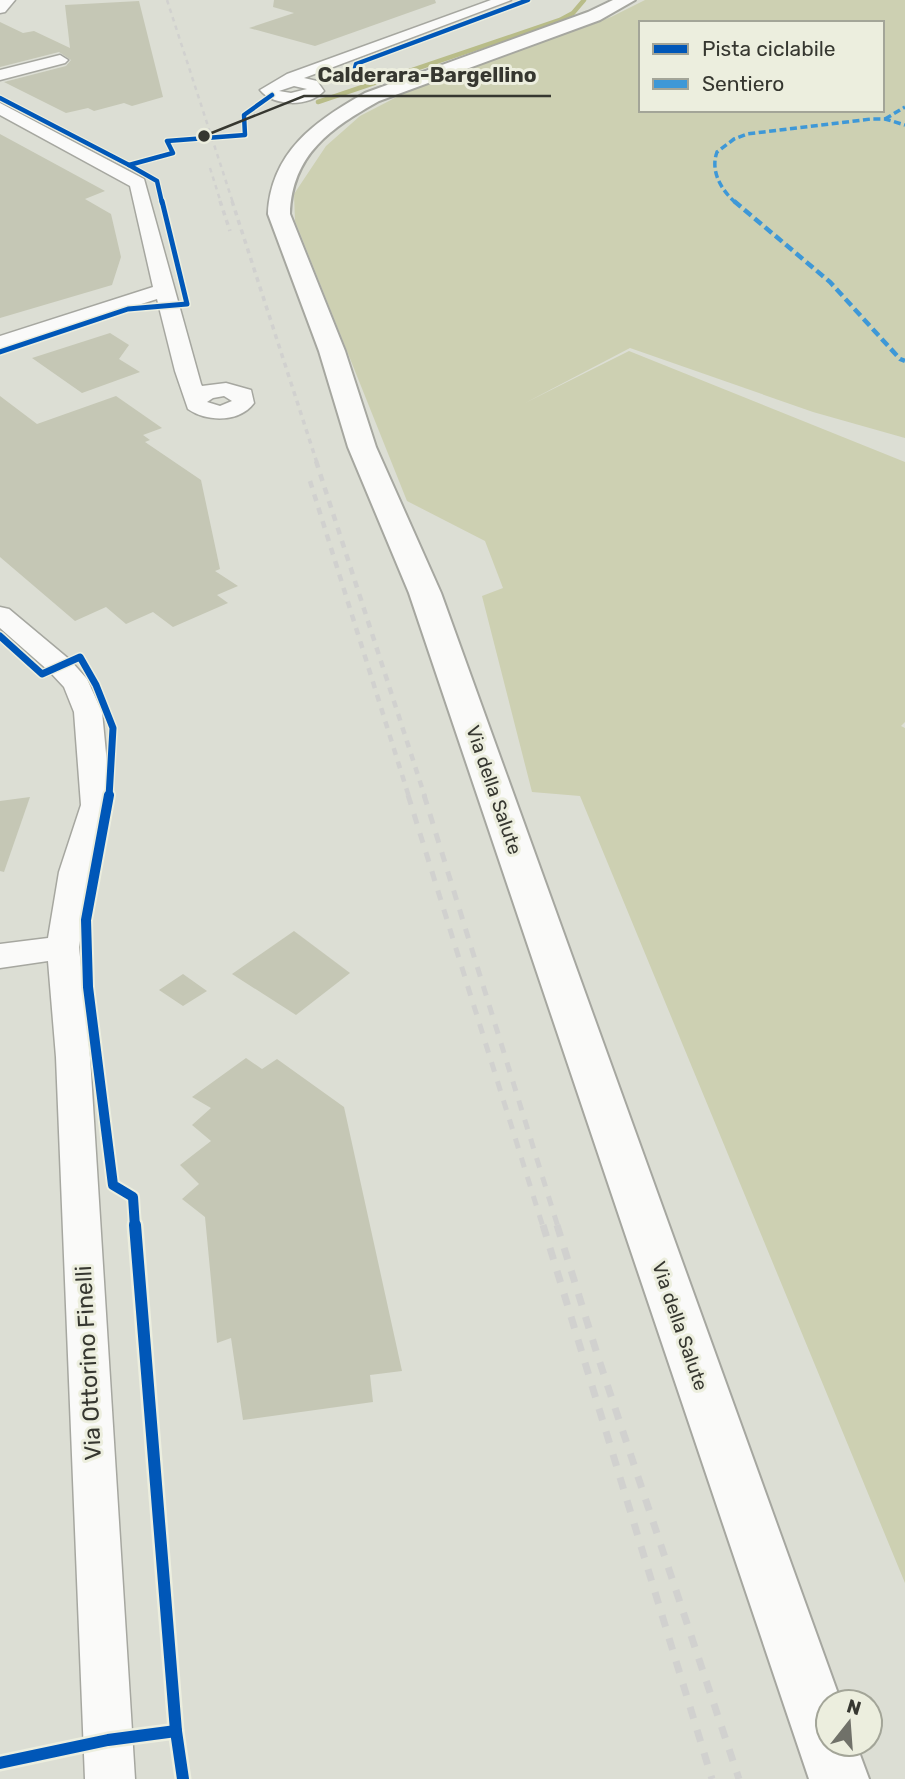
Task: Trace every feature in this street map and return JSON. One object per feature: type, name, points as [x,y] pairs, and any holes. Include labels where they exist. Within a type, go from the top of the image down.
[{"type":"street","points":[[0,9],[8,0]]},
{"type":"street","points":[[280,83],[270,87],[269,92],[292,98],[316,91],[315,86],[306,78],[504,0]]},
{"type":"street","name":"Via della Salute","points":[[626,0],[594,16],[397,86],[355,106],[318,132],[298,154],[287,171],[277,204],[332,351],[362,447],[425,593],[839,1779]]},
{"type":"street","points":[[0,75],[60,60]]},
{"type":"street","points":[[0,108],[138,183],[186,379],[197,397]]},
{"type":"street","points":[[0,343],[164,290]]},
{"type":"street","name":"Via Ottorino Finelli","points":[[0,615],[60,666],[77,685],[88,712],[96,805],[75,872],[63,947],[73,1057],[110,1779]]},
{"type":"street","points":[[0,956],[63,947]]},
{"type":"green space","points":[[645,0],[905,0],[905,438],[813,412],[630,348],[525,403],[629,351],[905,462],[905,722],[901,726],[905,728],[905,1583],[580,796],[532,792],[482,596],[503,588],[485,541],[407,501],[295,221],[294,194],[326,146],[360,116],[416,87],[611,17]]},
{"type":"building","points":[[274,0],[435,0],[436,3],[315,46],[249,28],[294,13],[273,7]]},
{"type":"building","points":[[139,1],[163,97],[132,106],[124,103],[94,111],[88,108],[66,113],[4,82],[66,66],[71,60],[59,52],[0,67],[0,22],[23,33],[34,31],[70,48],[65,5]]},
{"type":"building","points":[[0,134],[105,191],[85,199],[111,214],[121,257],[112,285],[0,318]]},
{"type":"building","points":[[110,333],[129,345],[119,359],[140,372],[82,393],[32,358]]},
{"type":"building","points":[[0,396],[37,424],[116,396],[162,428],[143,435],[150,440],[145,442],[201,480],[220,569],[215,571],[238,586],[217,595],[228,603],[173,627],[153,612],[126,624],[106,607],[75,621],[0,557]]},
{"type":"building","points":[[30,797],[4,872],[0,871],[0,801]]},
{"type":"building","points":[[294,931],[350,973],[296,1015],[232,974]]},
{"type":"building","points":[[183,974],[207,991],[183,1006],[159,990]]},
{"type":"building","points":[[246,1058],[262,1069],[277,1059],[344,1107],[402,1371],[370,1375],[373,1402],[243,1420],[231,1338],[217,1343],[205,1217],[182,1199],[199,1184],[180,1165],[211,1141],[192,1125],[211,1108],[192,1097]]},
{"type":"waterway","points":[[318,102],[560,20],[573,13],[584,0]]},
{"type":"railway","points":[[167,0],[233,203]]},
{"type":"railway","points":[[210,168],[221,203]]},
{"type":"railway","points":[[220,201],[230,231]]},
{"type":"railway","points":[[232,201],[317,463]]},
{"type":"railway","points":[[316,461],[425,797]]},
{"type":"railway","points":[[310,481],[409,797]]},
{"type":"railway","points":[[408,795],[543,1227]]},
{"type":"railway","points":[[424,795],[558,1227]]},
{"type":"railway","points":[[543,1225],[712,1779]]},
{"type":"railway","points":[[557,1225],[598,1357],[739,1779]]},
{"type":"marked path","points":[[885,119],[905,107]]},
{"type":"marked path","points":[[905,125],[885,119],[871,119],[747,134],[724,144],[714,160],[723,189],[732,199],[830,282],[900,359],[905,361]]},
{"type":"cycle path","points":[[359,71],[355,68],[356,64],[528,0]]},
{"type":"cycle path","points":[[0,98],[129,165],[173,153],[167,141],[245,135],[244,115],[272,95]]},
{"type":"cycle path","points":[[0,352],[128,309],[187,304],[157,181],[129,165]]},
{"type":"cycle path","points":[[0,636],[42,674],[80,657],[96,685],[113,728],[108,807],[86,920],[88,987],[113,1185],[133,1197],[176,1731],[183,1779]]},
{"type":"cycle path","points":[[0,1763],[108,1740],[176,1731]]},
{"type":"place","name":"Calderara-Bargellino","points":[[204,136]]}]
